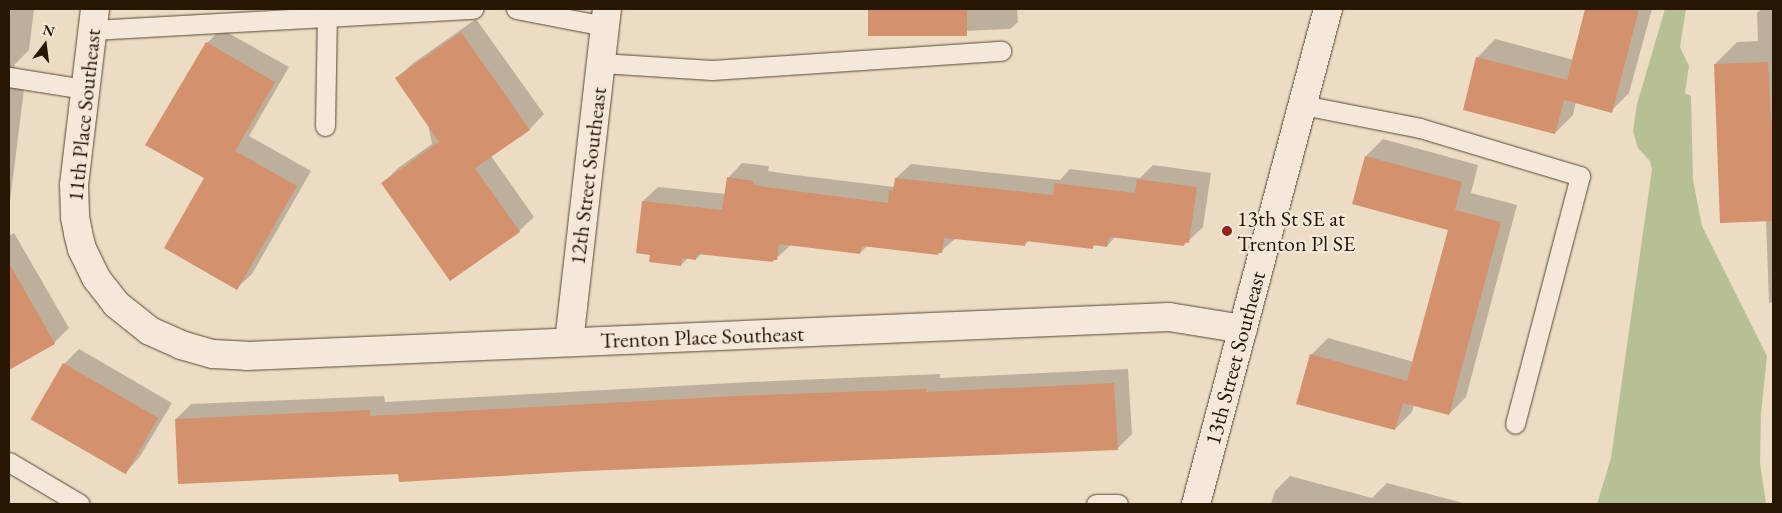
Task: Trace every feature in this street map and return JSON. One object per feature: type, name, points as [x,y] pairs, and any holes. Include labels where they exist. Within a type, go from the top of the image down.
[{"type":"street","name":"13th Street Southeast","points":[[1196,504],[1328,9]]},
{"type":"street","name":"12th Street Southeast","points":[[569,342],[606,18]]},
{"type":"street","name":"11th Place Southeast","points":[[94,19],[74,201],[75,217],[82,249],[96,278],[116,304],[141,325],[162,337]]},
{"type":"street","name":"Trenton Place Southeast","points":[[162,337],[181,345],[213,354],[247,356],[1169,317],[1243,329]]},
{"type":"lane","points":[[94,19],[327,16],[474,9]]},
{"type":"lane","points":[[516,9],[606,18]]},
{"type":"lane","points":[[325,126],[327,16]]},
{"type":"lane","points":[[601,63],[712,70],[1001,51]]},
{"type":"lane","points":[[9,78],[86,89]]},
{"type":"lane","points":[[1303,104],[1420,128],[1580,176],[1515,424]]},
{"type":"lane","points":[[9,462],[80,504]]},
{"type":"lane","points":[[1096,504],[1118,504]]},
{"type":"green space","points":[[1665,9],[1686,9],[1680,47],[1689,66],[1685,93],[1691,96],[1693,180],[1702,226],[1767,356],[1761,414],[1760,463],[1766,504],[1597,504],[1611,458],[1652,169],[1650,161],[1638,148],[1633,131],[1637,104]]},
{"type":"building","points":[[868,9],[967,9],[967,36],[868,36]]},
{"type":"building","points":[[1585,9],[1639,9],[1612,113],[1564,100],[1555,134],[1463,110],[1476,57],[1567,80]]},
{"type":"building","points":[[461,32],[530,130],[475,168],[520,232],[450,281],[381,183],[439,142],[395,78]]},
{"type":"building","points":[[206,42],[275,82],[235,151],[297,186],[237,290],[164,248],[204,178],[145,145]]},
{"type":"building","points":[[1768,62],[1771,121],[1773,121],[1773,221],[1720,223],[1714,64]]},
{"type":"building","points":[[1365,156],[1462,182],[1455,210],[1501,222],[1449,415],[1403,403],[1395,430],[1296,404],[1310,354],[1407,381],[1448,230],[1352,204]]},
{"type":"building","points":[[727,177],[754,181],[754,185],[772,188],[888,203],[889,190],[893,191],[895,178],[1053,195],[1054,183],[1135,193],[1137,179],[1197,187],[1189,243],[1185,242],[1184,246],[1109,237],[1107,247],[1093,245],[1093,249],[1026,241],[1025,246],[944,238],[942,253],[938,253],[938,255],[862,246],[860,254],[779,244],[777,260],[773,260],[773,262],[697,254],[696,260],[682,258],[681,266],[649,262],[650,255],[636,253],[642,201],[722,210]]},
{"type":"building","points":[[9,263],[55,344],[9,370]]},
{"type":"building","points":[[63,363],[158,418],[126,474],[30,419]]},
{"type":"building","points":[[1114,383],[1118,450],[585,471],[399,482],[398,474],[178,484],[175,419],[370,410],[370,416],[736,396],[926,389],[926,392]]},
{"type":"place","name":"13th St SE at Trenton Pl SE","points":[[1227,231]]}]
